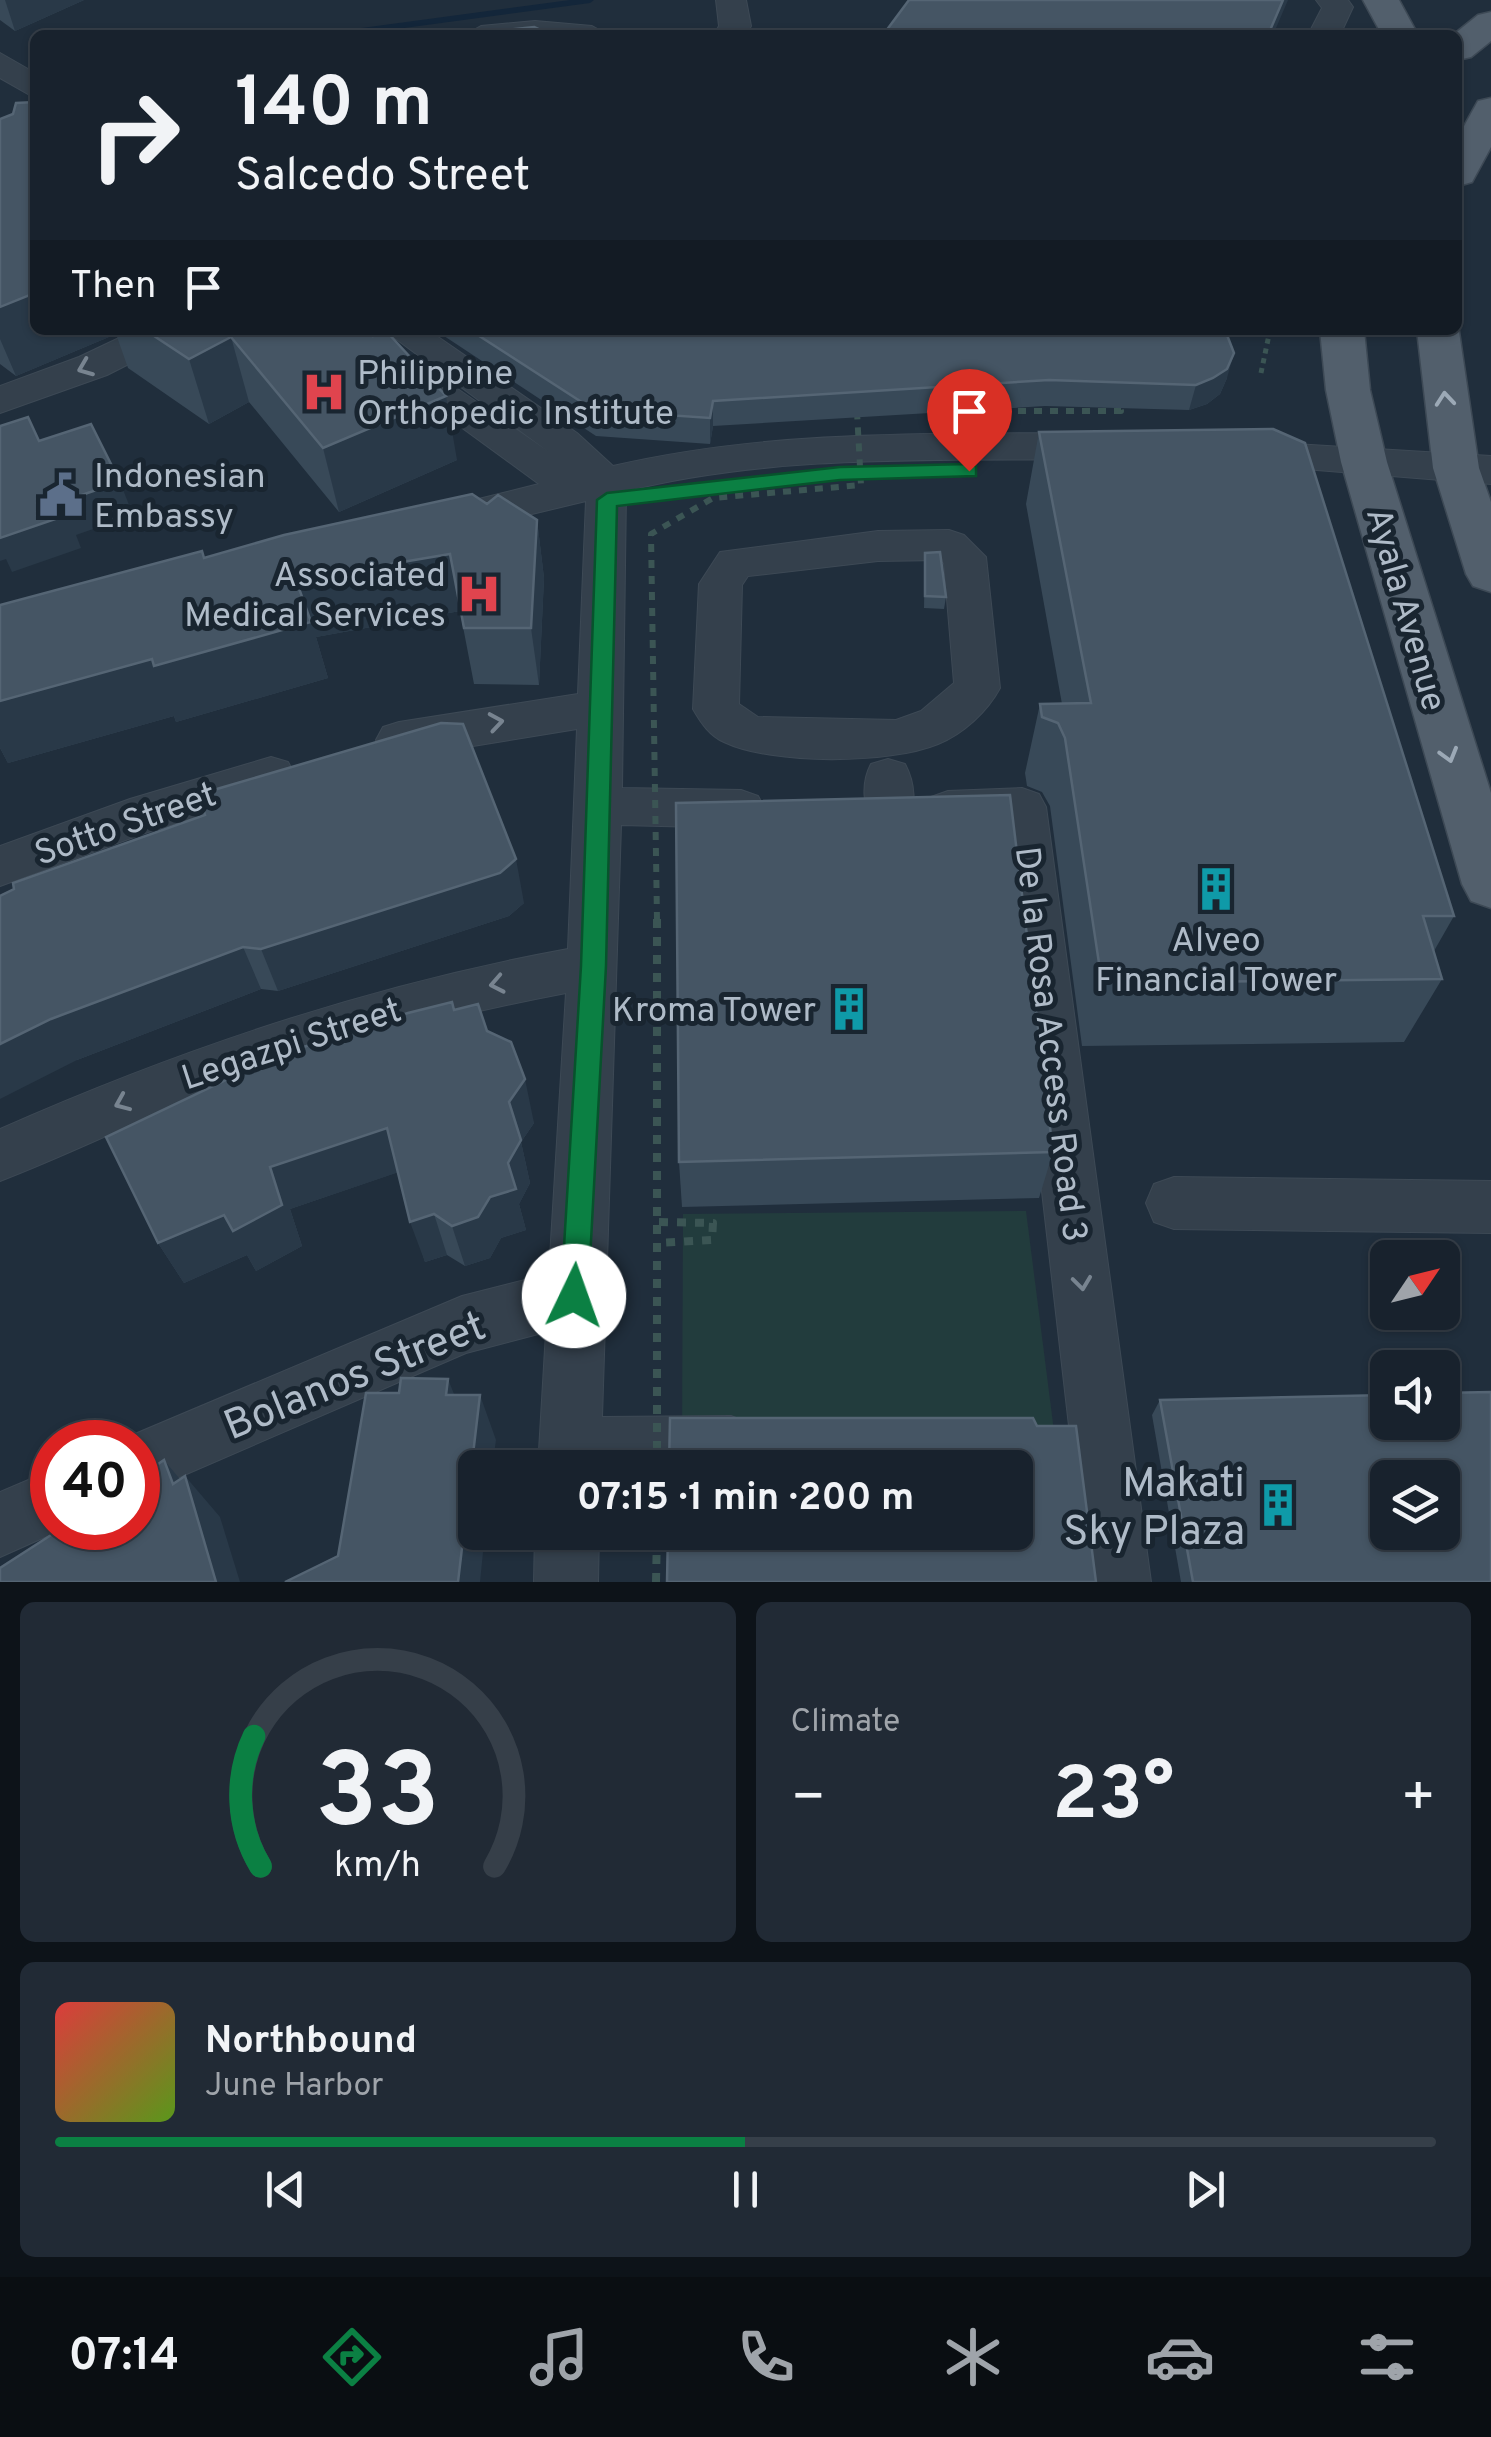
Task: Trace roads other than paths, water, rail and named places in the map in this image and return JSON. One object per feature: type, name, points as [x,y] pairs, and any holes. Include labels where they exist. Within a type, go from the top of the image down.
[{"type":"main road","points":[[1381,0],[1397,30]]},
{"type":"main road","points":[[1457,0],[1491,14]]},
{"type":"main road","points":[[1462,46],[1491,23]]},
{"type":"main road","points":[[1462,166],[1491,108]]},
{"type":"main road","name":"Ayala Avenue","points":[[1342,335],[1348,390],[1368,477],[1491,884]]},
{"type":"main road","points":[[1440,335],[1476,485],[1491,574]]},
{"type":"street","points":[[1326,30],[1338,7],[1330,0]]},
{"type":"street","points":[[1,65],[30,85]]},
{"type":"street","points":[[0,400],[92,366],[157,335]]},
{"type":"street","points":[[355,335],[595,490]]},
{"type":"street","points":[[410,335],[563,442],[595,490],[603,710],[574,1296],[570,1450]]},
{"type":"street","points":[[418,527],[595,490],[840,473],[1124,461]]},
{"type":"street","points":[[1212,467],[1476,485]]},
{"type":"street","points":[[950,545],[966,557],[977,688],[952,714],[909,736],[888,775],[748,733],[730,724],[716,709],[722,584],[735,563],[896,546],[950,545]]},
{"type":"street","points":[[362,749],[430,732],[603,710]]},
{"type":"street","name":"Sotto Street","points":[[0,866],[130,818],[310,763]]},
{"type":"street","name":"De la Rosa Access Road 3","points":[[599,806],[813,810],[888,775],[1022,807],[1073,1444],[1119,1582]]},
{"type":"street","name":"Legazpi Street","points":[[0,1156],[238,1054],[437,996],[593,966]]},
{"type":"street","points":[[1174,1203],[1491,1207]]},
{"type":"street","name":"Bolanos Street","points":[[160,1455],[462,1325],[574,1296]]},
{"type":"street","points":[[733,1450],[794,1447]]},
{"type":"street","points":[[0,1525],[30,1511]]},
{"type":"street","points":[[566,1582],[567,1550]]},
{"type":"waterway","points":[[369,30],[590,0]]},
{"type":"place","name":"Philippine Orthopedic Institute","points":[[324,392]]},
{"type":"place","name":"Indonesian Embassy","points":[[61,495]]},
{"type":"place","name":"Associated Medical Services","points":[[479,594]]},
{"type":"place","name":"Alveo Financial Tower","points":[[1216,889]]},
{"type":"place","name":"Kroma Tower","points":[[849,1009]]},
{"type":"place","name":"Makati Sky Plaza","points":[[1278,1505]]}]
